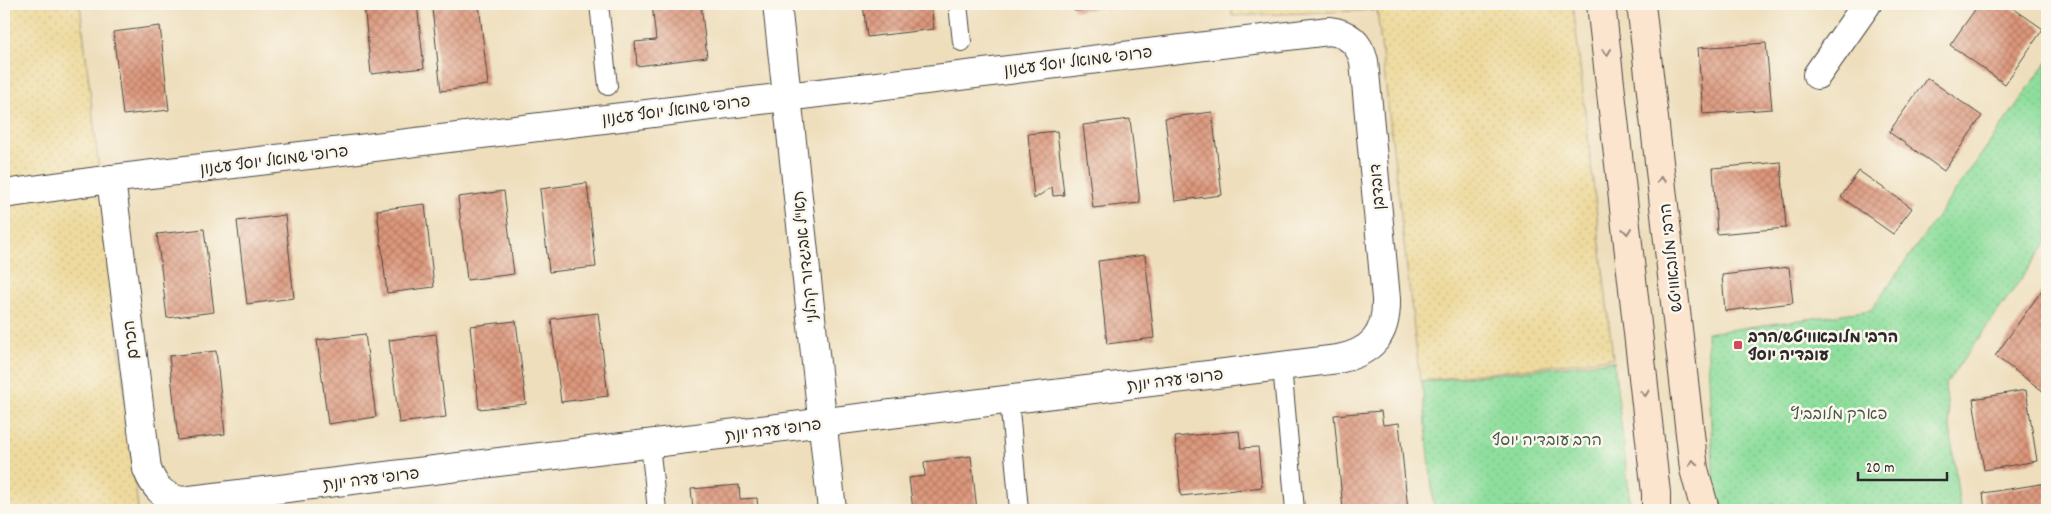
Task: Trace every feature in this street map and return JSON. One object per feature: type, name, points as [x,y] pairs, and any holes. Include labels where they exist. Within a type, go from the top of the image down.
[{"type":"main road","points":[[1601,4],[1656,493],[1656,510]]},
{"type":"main road","name":"הרבי מלובאוויטש","points":[[1641,4],[1694,469],[1705,510]]},
{"type":"street","name":"תא\"ל אביגדור קהלני","points":[[777,4],[832,510]]},
{"type":"street","points":[[1817,75],[1867,4]]},
{"type":"street","name":"פרופ' שמואל יוסף עגנון","points":[[4,194],[111,179],[1322,31],[1336,32],[1348,37]]},
{"type":"street","name":"דובדבן","points":[[1348,37],[1358,46],[1364,61],[1385,290],[1385,318],[1376,340]]},
{"type":"street","name":"הכרם","points":[[111,179],[145,461],[154,485],[165,495]]},
{"type":"street","name":"פרופ' עדה יונת","points":[[165,495],[182,500],[193,500],[1282,366],[1347,357],[1364,350],[1376,340]]},
{"type":"lane","points":[[599,4],[608,86]]},
{"type":"lane","points":[[958,4],[962,42]]},
{"type":"lane","points":[[1282,366],[1295,510]]},
{"type":"lane","points":[[1009,399],[1019,510]]},
{"type":"lane","points":[[650,444],[657,510]]},
{"type":"sand","points":[[4,4],[80,4],[138,510],[4,510]]},
{"type":"sand","points":[[1231,4],[1573,4],[1613,358],[1420,381],[1377,10],[1232,16]]},
{"type":"green space","name":"פארק מלובביץ","points":[[2047,62],[2047,243],[1945,385],[1960,510],[1721,510],[1714,492],[1707,333],[1871,310]]},
{"type":"green space","name":"הרב עובדיה יוסף","points":[[1614,361],[1631,510],[1434,510],[1422,382]]},
{"type":"building","points":[[364,4],[417,4],[424,68],[371,74]]},
{"type":"building","points":[[479,4],[488,85],[441,91],[432,8]]},
{"type":"building","points":[[652,4],[701,4],[707,57],[637,66],[635,42],[656,40]]},
{"type":"building","points":[[863,4],[931,4],[934,29],[867,37]]},
{"type":"building","points":[[1073,4],[1120,4],[1120,6],[1074,11]]},
{"type":"building","points":[[1979,4],[2007,4],[2043,29],[2005,84],[1950,45]]},
{"type":"building","points":[[160,26],[169,110],[123,115],[113,32]]},
{"type":"building","points":[[1766,43],[1772,109],[1703,114],[1698,48]]},
{"type":"building","points":[[1927,78],[1982,116],[1944,171],[1889,132]]},
{"type":"building","points":[[1212,112],[1222,195],[1175,201],[1165,118]]},
{"type":"building","points":[[1130,119],[1140,203],[1093,208],[1083,125]]},
{"type":"building","points":[[1057,131],[1064,195],[1053,196],[1052,187],[1034,199],[1028,134]]},
{"type":"building","points":[[1781,162],[1786,228],[1717,234],[1713,168]]},
{"type":"building","points":[[1859,171],[1912,208],[1893,234],[1841,197]]},
{"type":"building","points":[[587,183],[596,267],[549,272],[540,189]]},
{"type":"building","points":[[504,191],[514,274],[467,280],[458,197]]},
{"type":"building","points":[[425,204],[434,287],[387,293],[377,210]]},
{"type":"building","points":[[285,215],[294,298],[247,304],[237,221]]},
{"type":"building","points":[[204,229],[214,312],[167,318],[157,234]]},
{"type":"building","points":[[1145,255],[1154,338],[1107,344],[1098,261]]},
{"type":"building","points":[[1789,267],[1793,303],[1725,311],[1722,275]]},
{"type":"building","points":[[2047,283],[2047,394],[1995,356]]},
{"type":"building","points":[[598,313],[608,396],[561,402],[551,319]]},
{"type":"building","points":[[516,321],[526,404],[479,409],[470,326]]},
{"type":"building","points":[[365,334],[376,417],[328,424],[317,340]]},
{"type":"building","points":[[436,334],[446,417],[399,423],[389,340]]},
{"type":"building","points":[[216,351],[225,434],[178,440],[169,356]]},
{"type":"building","points":[[2026,390],[2037,461],[1984,470],[1973,399]]},
{"type":"building","points":[[1381,411],[1383,425],[1399,423],[1408,510],[1343,510],[1334,415]]},
{"type":"building","points":[[1239,431],[1241,448],[1258,447],[1262,487],[1181,496],[1175,437]]},
{"type":"building","points":[[971,456],[977,510],[913,510],[909,478],[925,476],[924,462]]},
{"type":"building","points":[[2047,483],[2047,510],[1985,510],[1983,493]]},
{"type":"building","points":[[739,485],[740,499],[757,498],[758,510],[693,510],[691,489]]},
{"type":"building","points":[[601,507],[602,510],[584,510],[584,509]]},
{"type":"place","name":"הרבי מלובאוויטש/הרב עובדיה יוסף","points":[[1738,345]]}]
